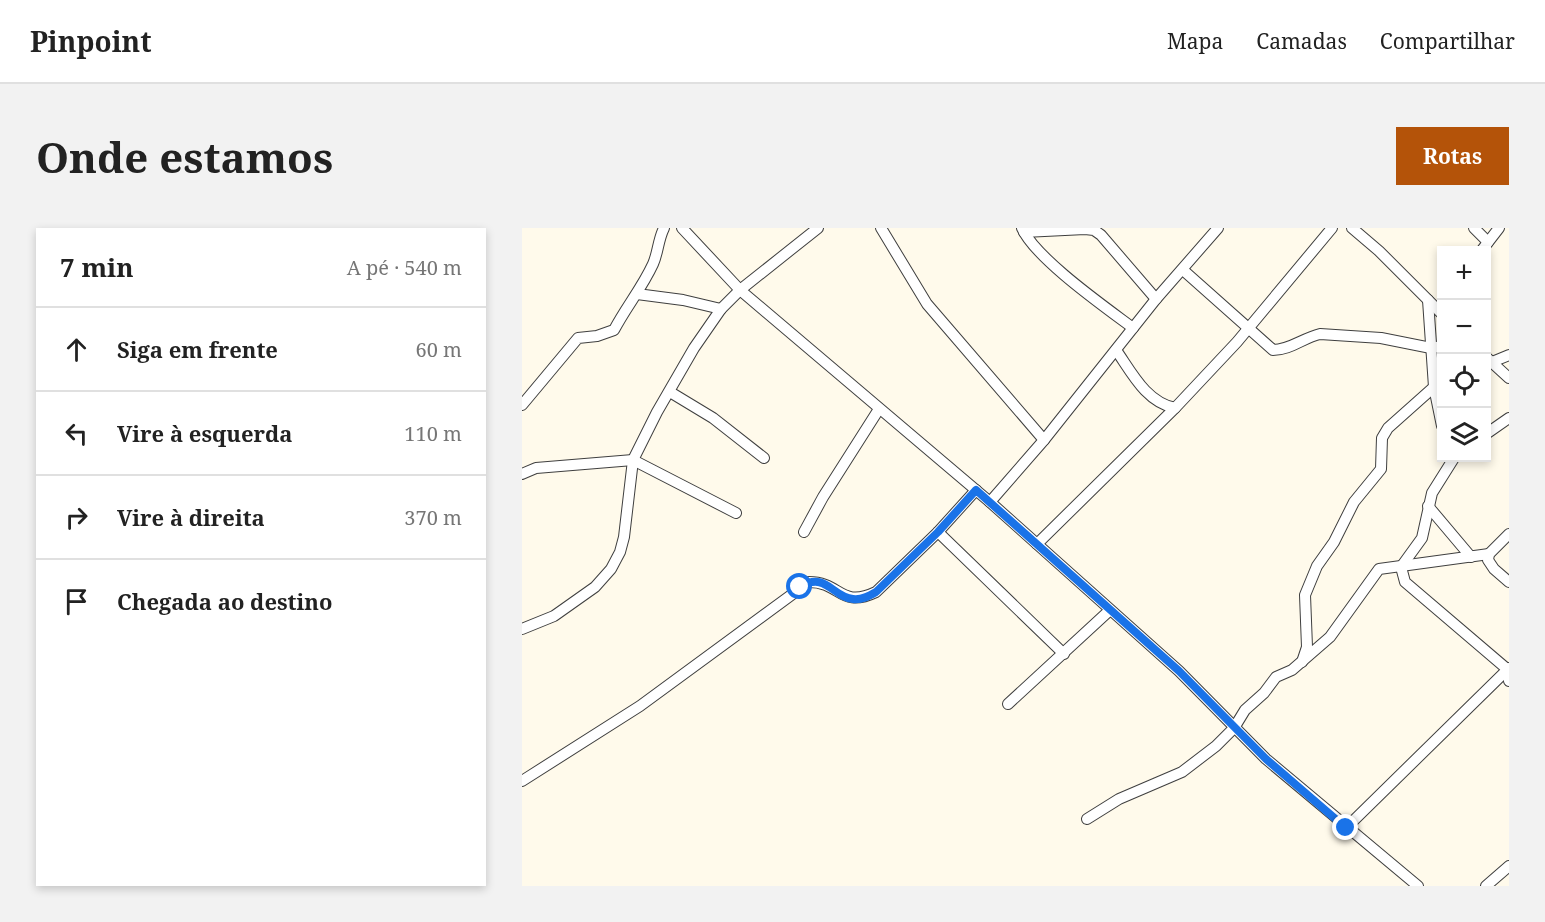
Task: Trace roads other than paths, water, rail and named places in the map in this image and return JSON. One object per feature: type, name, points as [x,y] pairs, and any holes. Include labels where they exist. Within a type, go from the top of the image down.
[{"type":"street","points":[[522,405],[576,340],[582,337],[591,338],[608,334],[614,330],[654,262],[664,228]]},
{"type":"street","points":[[682,228],[740,290],[990,502],[1179,671],[1266,759],[1418,886]]},
{"type":"street","points":[[522,629],[554,616],[595,587],[611,568],[620,552],[624,537],[633,460],[657,412],[694,348],[721,309],[740,290],[818,228]]},
{"type":"street","points":[[881,228],[927,304],[1044,440]]},
{"type":"street","points":[[1037,544],[1175,408],[1250,328],[1332,228]]},
{"type":"street","points":[[1352,228],[1437,308]]},
{"type":"street","points":[[1369,228],[1379,251]]},
{"type":"street","points":[[1474,228],[1485,246],[1499,228]]},
{"type":"street","points":[[1023,230],[1085,229],[1094,231],[1101,235],[1156,299]]},
{"type":"street","points":[[990,502],[1044,440],[1214,229]]},
{"type":"street","points":[[1023,230],[1031,243],[1060,270],[1133,328]]},
{"type":"street","points":[[1183,270],[1273,350],[1283,350],[1310,336],[1320,334],[1381,338],[1436,347]]},
{"type":"street","points":[[637,294],[684,300],[721,309]]},
{"type":"street","points":[[1428,300],[1436,347],[1434,387],[1438,408]]},
{"type":"street","points":[[1116,350],[1151,397],[1166,406],[1175,408]]},
{"type":"street","points":[[1491,360],[1509,355]]},
{"type":"street","points":[[1491,362],[1509,378]]},
{"type":"street","points":[[1302,662],[1307,647],[1305,595],[1317,566],[1334,542],[1354,502],[1381,469],[1382,438],[1388,428],[1434,387]]},
{"type":"street","points":[[670,392],[713,418],[764,458]]},
{"type":"street","points":[[804,531],[879,409]]},
{"type":"street","points":[[1491,431],[1509,418]]},
{"type":"street","points":[[522,474],[536,468],[633,460],[736,513]]},
{"type":"street","points":[[1401,567],[1422,538],[1432,493],[1450,462]]},
{"type":"street","points":[[522,781],[640,706],[809,582],[821,582],[852,599],[864,598],[876,592],[890,581],[976,490]]},
{"type":"street","points":[[1428,506],[1471,557]]},
{"type":"street","points":[[938,532],[1064,654]]},
{"type":"street","points":[[1509,534],[1489,554],[1488,560],[1494,569],[1509,582]]},
{"type":"street","points":[[1087,819],[1119,799],[1182,772],[1216,746],[1276,677],[1292,670],[1330,637],[1379,569],[1489,554]]},
{"type":"street","points":[[1346,828],[1508,672],[1405,582],[1401,567]]},
{"type":"street","points":[[1008,704],[1110,610]]},
{"type":"street","points":[[1486,886],[1509,866]]}]
